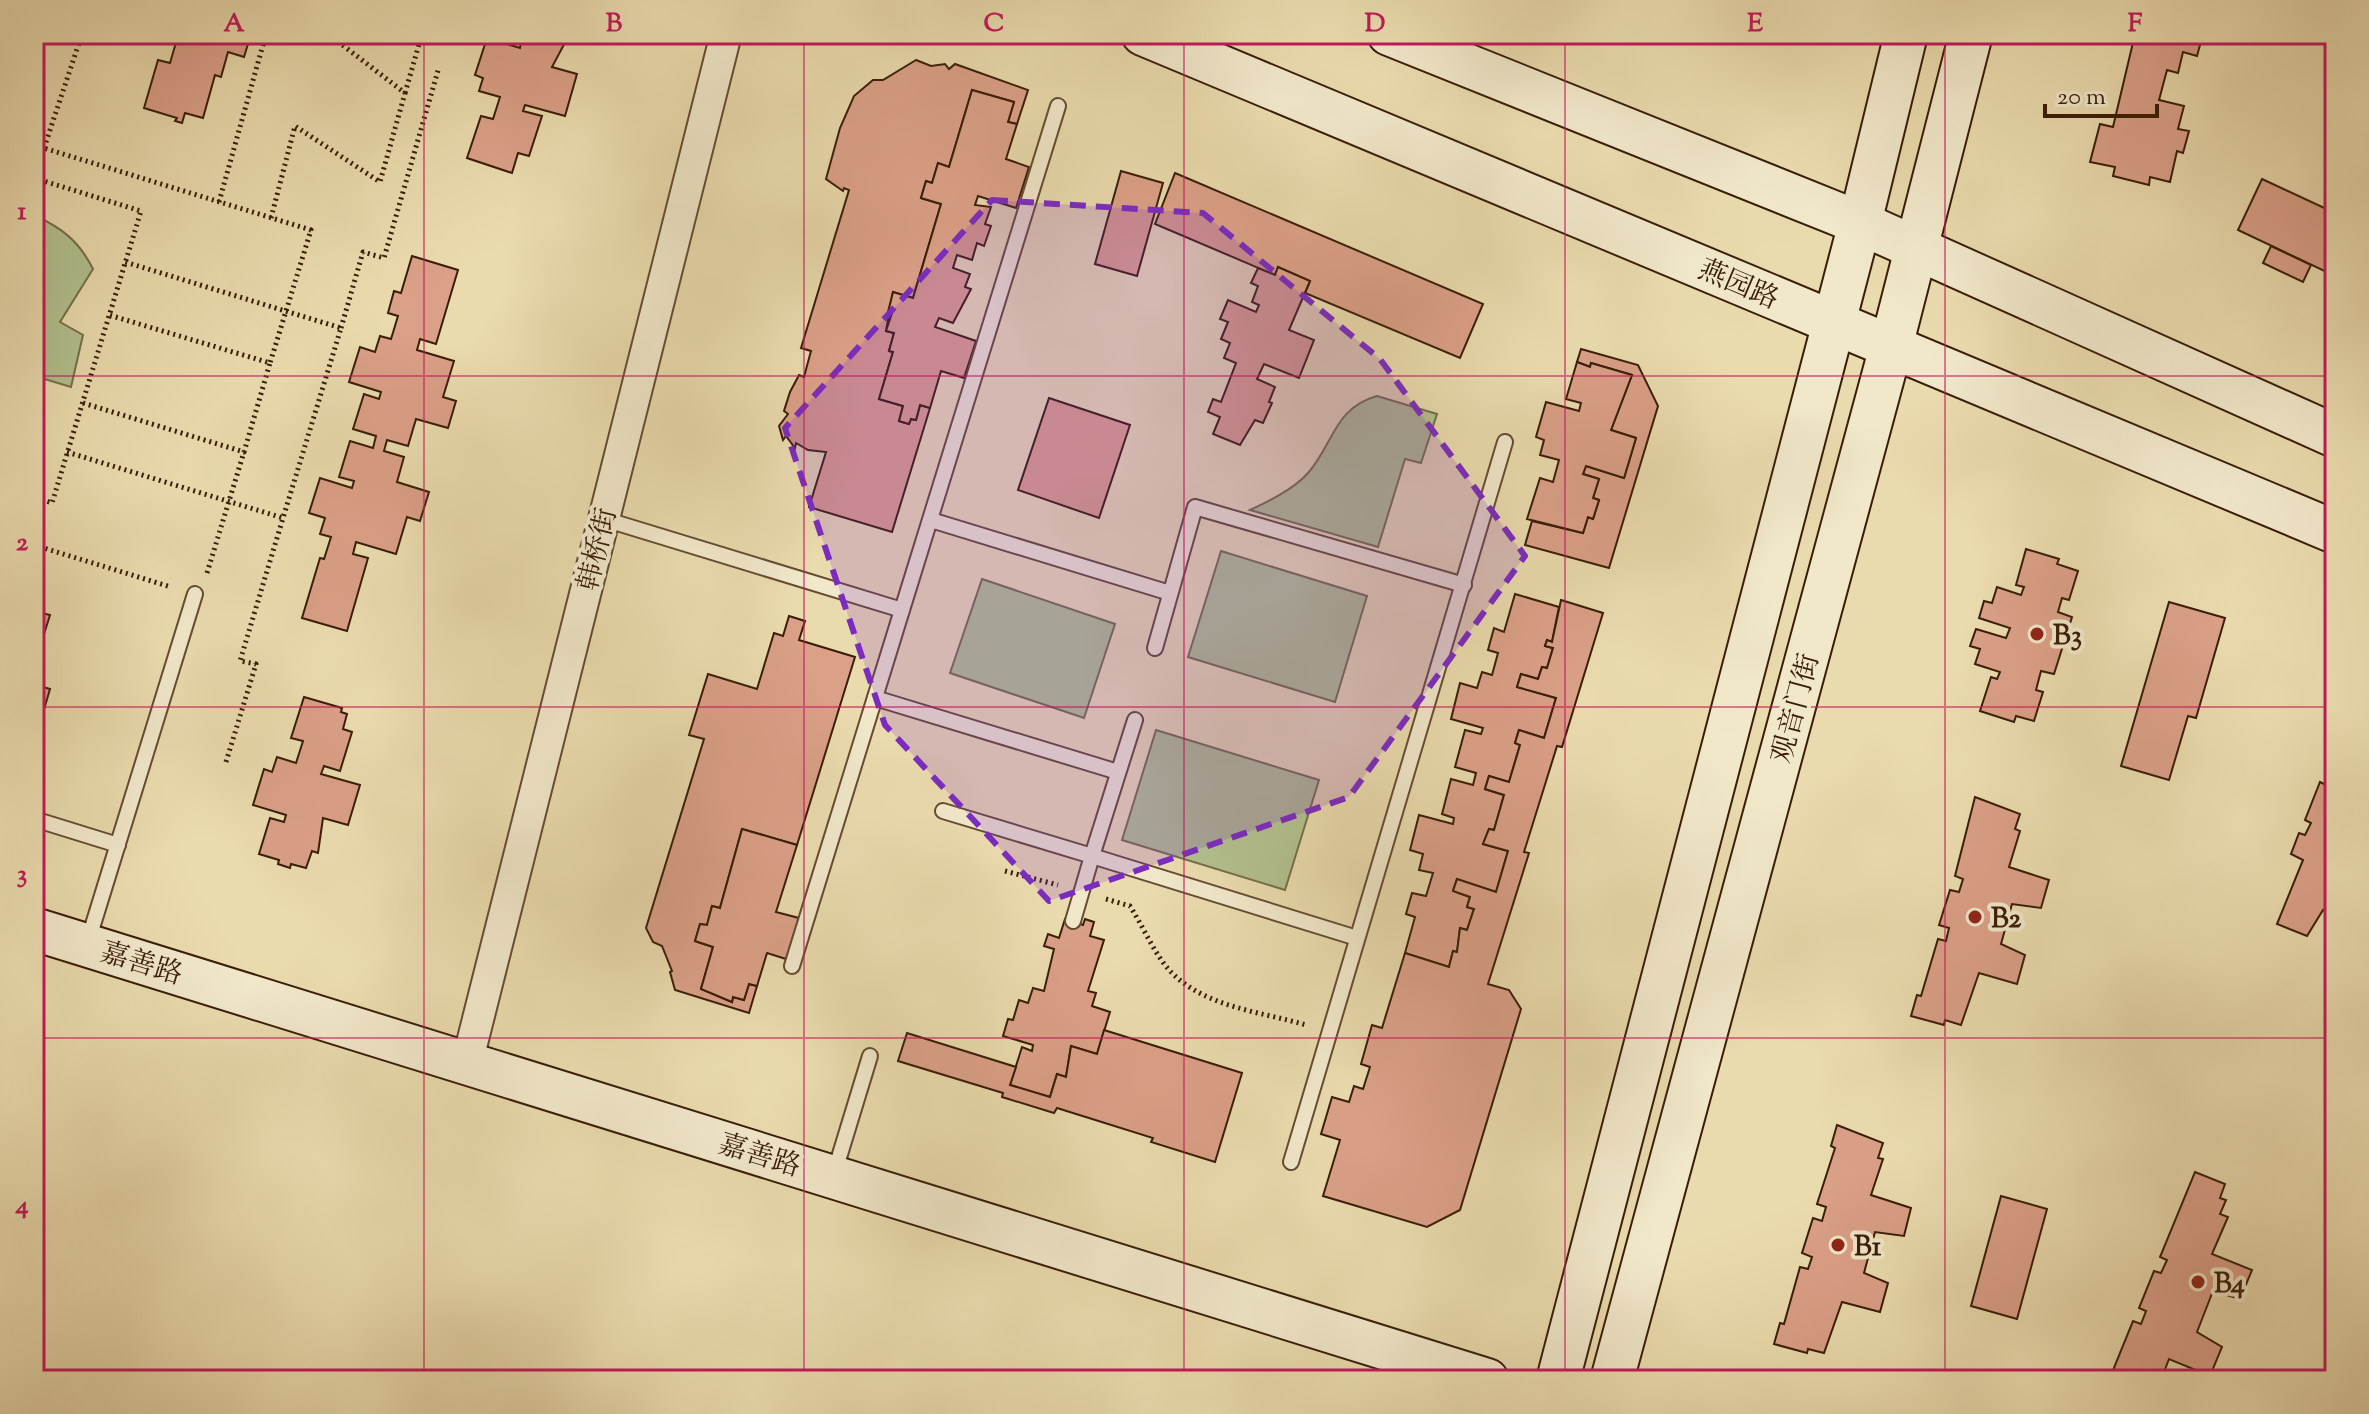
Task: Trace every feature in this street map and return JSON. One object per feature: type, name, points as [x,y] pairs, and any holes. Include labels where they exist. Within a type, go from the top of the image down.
[{"type":"street","name":"韩桥街","points":[[467,1063],[726,34]]},
{"type":"street","name":"燕园路","points":[[1143,34],[2335,532]]},
{"type":"street","points":[[1389,34],[1860,223],[2335,436]]},
{"type":"street","name":"观音门街","points":[[1558,1380],[1860,223],[1906,34]]},
{"type":"street","name":"观音门街","points":[[1612,1380],[1891,347],[1971,34]]},
{"type":"street","name":"嘉善路","points":[[34,929],[1487,1380]]},
{"type":"lane","points":[[792,966],[1058,106]]},
{"type":"lane","points":[[1291,1162],[1505,442]]},
{"type":"lane","points":[[1155,648],[1195,507],[1464,585]]},
{"type":"lane","points":[[604,519],[902,610]]},
{"type":"lane","points":[[931,520],[1170,593]]},
{"type":"lane","points":[[87,945],[195,594]]},
{"type":"lane","points":[[875,698],[1118,772]]},
{"type":"lane","points":[[1073,921],[1135,720]]},
{"type":"lane","points":[[943,811],[1357,938]]},
{"type":"lane","points":[[34,819],[118,845]]},
{"type":"lane","points":[[833,1177],[870,1056]]},
{"type":"path","points":[[44,148],[81,37],[71,34]]},
{"type":"path","points":[[219,202],[266,34]]},
{"type":"path","points":[[328,34],[405,93]]},
{"type":"path","points":[[271,218],[295,126],[380,182],[422,34]]},
{"type":"path","points":[[226,762],[256,664],[240,661],[363,252],[384,258],[439,67]]},
{"type":"path","points":[[34,145],[311,230],[200,595],[34,545]]},
{"type":"path","points":[[34,178],[141,211],[52,503],[34,497]]},
{"type":"path","points":[[125,262],[341,328]]},
{"type":"path","points":[[109,315],[270,363]]},
{"type":"path","points":[[83,403],[244,452]]},
{"type":"path","points":[[67,452],[283,518]]},
{"type":"path","points":[[1005,871],[1130,906],[1166,966],[1219,1003],[1329,1032]]},
{"type":"highlighted area","points":[[992,200],[1203,213],[1380,359],[1525,556],[1349,797],[1049,901],[885,725],[785,428]]},
{"type":"green space","points":[[34,215],[69,236],[93,269],[60,322],[83,335],[71,387],[38,377],[43,441],[34,446]]},
{"type":"green space","points":[[1377,396],[1437,414],[1421,463],[1405,459],[1378,547],[1250,510],[1302,479],[1317,462],[1343,418],[1352,409]]},
{"type":"green space","points":[[1221,551],[1367,596],[1335,702],[1188,657]]},
{"type":"green space","points":[[982,579],[1115,624],[1084,718],[950,673]]},
{"type":"green space","points":[[1156,730],[1319,780],[1285,890],[1122,840]]},
{"type":"building","points":[[167,34],[251,34],[244,57],[228,52],[221,77],[215,75],[203,118],[185,113],[182,123],[175,121],[177,118],[144,108],[158,60],[170,63],[177,39]]},
{"type":"building","points":[[509,34],[569,35],[552,67],[577,74],[565,116],[525,105],[523,111],[542,116],[529,156],[518,153],[512,173],[467,158],[481,116],[493,119],[500,97],[479,91],[483,78],[475,75],[487,38],[520,48],[521,42],[507,38]]},
{"type":"building","points":[[2135,34],[2203,34],[2197,56],[2183,52],[2178,73],[2167,70],[2159,100],[2184,106],[2178,129],[2189,131],[2183,153],[2177,151],[2170,182],[2150,177],[2149,185],[2113,176],[2115,167],[2090,162],[2100,124],[2113,127]]},
{"type":"building","points":[[916,60],[931,66],[945,64],[949,69],[955,64],[1028,90],[1017,124],[1008,122],[1014,102],[972,90],[949,167],[938,163],[932,183],[926,181],[921,198],[941,204],[913,298],[893,292],[886,331],[894,333],[889,351],[893,352],[879,399],[903,406],[899,421],[909,424],[911,419],[916,420],[920,405],[930,408],[892,532],[809,507],[826,452],[808,450],[796,443],[795,448],[786,436],[783,440],[779,426],[788,414],[784,411],[790,392],[799,375],[804,377],[811,351],[801,348],[849,190],[844,188],[843,191],[826,179],[840,128],[854,96],[873,80],[883,80]]},
{"type":"building","points":[[972,90],[1014,102],[1008,122],[1017,124],[1006,159],[1029,167],[1016,208],[978,196],[975,205],[991,207],[985,224],[991,226],[984,246],[977,243],[972,260],[957,255],[953,268],[970,274],[965,287],[971,289],[953,323],[939,318],[935,327],[976,341],[964,378],[941,371],[930,408],[920,405],[916,420],[911,419],[909,424],[899,421],[903,406],[879,399],[893,352],[889,351],[894,333],[886,331],[892,313],[888,312],[893,292],[913,298],[941,204],[921,198],[926,181],[932,183],[938,163],[949,167]]},
{"type":"building","points":[[1121,171],[1163,183],[1137,276],[1095,264]]},
{"type":"building","points":[[1175,173],[1483,304],[1460,358],[1305,293],[1310,281],[1278,267],[1275,275],[1155,224]]},
{"type":"building","points":[[2262,179],[2335,213],[2335,276],[2238,230]]},
{"type":"building","points":[[2271,246],[2311,265],[2303,282],[2263,263]]},
{"type":"building","points":[[412,256],[458,270],[436,344],[420,339],[417,350],[454,361],[443,397],[456,401],[448,428],[416,419],[408,446],[387,440],[384,451],[404,457],[397,482],[429,492],[420,521],[407,517],[396,554],[356,542],[353,554],[368,558],[347,631],[302,618],[320,558],[324,559],[331,537],[320,534],[325,518],[309,513],[320,478],[352,488],[354,481],[339,477],[350,441],[373,448],[376,436],[353,429],[364,394],[379,399],[381,392],[349,382],[360,347],[375,352],[380,336],[391,339],[398,316],[388,313],[394,291],[401,293]]},
{"type":"building","points":[[1278,267],[1310,281],[1289,330],[1314,340],[1299,378],[1264,364],[1257,379],[1275,387],[1269,402],[1272,403],[1263,423],[1255,420],[1240,445],[1213,434],[1220,417],[1208,412],[1213,399],[1221,402],[1236,363],[1224,358],[1230,343],[1221,339],[1228,322],[1220,319],[1228,300],[1256,312],[1259,305],[1252,302],[1258,286],[1251,283],[1258,268],[1275,275]]},
{"type":"building","points":[[1581,349],[1638,365],[1658,406],[1609,568],[1525,545],[1532,521],[1583,533],[1588,517],[1593,519],[1599,500],[1593,498],[1599,479],[1583,474],[1586,466],[1624,478],[1636,438],[1611,430],[1632,375],[1577,362]]},
{"type":"building","points":[[1577,362],[1632,375],[1611,430],[1636,438],[1624,478],[1586,466],[1583,474],[1599,479],[1593,498],[1599,500],[1593,519],[1588,517],[1583,533],[1527,519],[1540,478],[1553,482],[1559,460],[1540,455],[1544,440],[1536,437],[1546,402],[1579,411],[1581,403],[1566,399]]},
{"type":"building","points":[[1049,398],[1130,425],[1099,518],[1018,490]]},
{"type":"building","name":"B3","points":[[2026,549],[2059,559],[2057,564],[2078,571],[2069,600],[2062,598],[2058,612],[2072,617],[2054,674],[2041,671],[2036,690],[2043,692],[2034,721],[2016,716],[2014,722],[1980,711],[1991,677],[1997,679],[2000,672],[1975,664],[1980,649],[1970,646],[1976,629],[2006,638],[2010,628],[1979,618],[1984,601],[1992,603],[1997,587],[2021,595],[2024,587],[2016,585]]},
{"type":"building","points":[[1515,594],[1559,607],[1552,642],[1547,640],[1545,646],[1553,648],[1547,668],[1542,667],[1538,679],[1521,674],[1517,687],[1556,698],[1544,738],[1519,730],[1515,743],[1520,745],[1509,782],[1489,776],[1485,789],[1504,795],[1494,830],[1489,829],[1483,844],[1508,851],[1496,892],[1457,879],[1453,891],[1470,897],[1467,907],[1474,909],[1467,930],[1460,928],[1457,952],[1453,951],[1449,967],[1405,953],[1415,917],[1406,914],[1412,893],[1426,896],[1433,873],[1419,870],[1423,854],[1410,850],[1419,815],[1453,824],[1454,818],[1442,814],[1451,779],[1473,785],[1476,773],[1455,767],[1465,730],[1481,734],[1483,728],[1451,719],[1460,683],[1477,688],[1482,672],[1492,675],[1498,653],[1488,650],[1494,628],[1504,632]]},
{"type":"building","points":[[1561,600],[1603,613],[1562,747],[1557,746],[1524,852],[1529,853],[1488,984],[1509,990],[1521,1009],[1460,1210],[1427,1227],[1323,1196],[1340,1140],[1321,1134],[1332,1097],[1349,1102],[1354,1086],[1363,1089],[1370,1067],[1361,1064],[1372,1025],[1382,1028],[1405,953],[1449,967],[1453,951],[1457,952],[1460,928],[1467,930],[1474,909],[1467,907],[1470,897],[1453,891],[1457,879],[1496,892],[1508,851],[1483,844],[1489,829],[1494,830],[1504,795],[1485,789],[1489,776],[1509,782],[1520,745],[1515,743],[1519,730],[1544,738],[1556,698],[1517,687],[1521,674],[1538,679],[1542,667],[1547,668],[1553,648],[1545,646],[1547,640],[1552,642]]},
{"type":"building","points":[[2169,602],[2225,618],[2196,718],[2188,716],[2169,780],[2121,766]]},
{"type":"building","points":[[34,611],[50,615],[36,660],[42,662],[36,685],[50,689],[38,730],[34,729]]},
{"type":"building","points":[[789,616],[805,621],[799,640],[855,657],[797,845],[742,829],[720,908],[712,906],[707,925],[700,924],[695,941],[713,947],[701,989],[732,1002],[733,997],[744,1000],[749,984],[757,986],[749,1013],[675,990],[672,971],[662,946],[653,942],[646,928],[704,739],[689,735],[708,674],[757,689],[774,633],[783,636]]},
{"type":"building","points":[[304,697],[342,708],[341,712],[347,714],[343,729],[352,732],[340,771],[324,766],[321,774],[360,785],[348,825],[323,818],[318,853],[312,851],[306,868],[291,864],[290,868],[278,864],[279,860],[259,854],[270,818],[284,822],[286,815],[253,805],[264,769],[272,772],[277,757],[296,763],[303,741],[291,738]]},
{"type":"building","points":[[2335,746],[2335,904],[2331,913],[2323,910],[2307,936],[2277,924],[2303,860],[2291,854],[2299,833],[2305,835],[2311,823],[2305,820],[2320,782],[2326,785],[2332,770],[2326,767]]},
{"type":"building","name":"B2","points":[[1975,797],[2020,814],[2015,829],[2020,831],[2009,867],[2049,880],[2041,908],[2012,904],[2001,944],[2025,955],[2017,984],[1979,973],[1961,1025],[1945,1020],[1944,1025],[1911,1016],[1917,995],[1921,996],[1938,939],[1946,941],[1949,928],[1939,925],[1950,890],[1959,892],[1963,879],[1955,876]]},
{"type":"building","points":[[742,829],[797,845],[776,912],[799,918],[786,959],[767,953],[757,986],[749,984],[744,1000],[733,997],[732,1002],[701,989],[713,947],[695,941],[700,924],[707,925],[712,906],[720,908]]},
{"type":"building","points":[[1065,919],[1083,925],[1085,919],[1094,922],[1090,936],[1104,940],[1088,991],[1096,993],[1092,1006],[1110,1012],[1097,1054],[1071,1046],[1066,1077],[1057,1074],[1050,1097],[1010,1085],[1022,1047],[1032,1051],[1033,1045],[1003,1036],[1008,1019],[1013,1020],[1019,1000],[1028,1003],[1033,988],[1044,991],[1054,949],[1044,946],[1048,934],[1059,938]]},
{"type":"building","points":[[1104,1030],[1242,1073],[1215,1162],[1151,1142],[1153,1138],[1057,1108],[1054,1113],[1002,1097],[1003,1093],[898,1061],[907,1033],[1016,1067],[1010,1085],[1050,1097],[1057,1074],[1066,1077],[1071,1046],[1097,1054]]},
{"type":"building","name":"B1","points":[[1837,1125],[1883,1143],[1878,1158],[1883,1159],[1871,1195],[1911,1208],[1904,1236],[1875,1232],[1864,1273],[1888,1283],[1880,1312],[1842,1302],[1824,1353],[1808,1349],[1807,1353],[1774,1344],[1780,1323],[1784,1324],[1800,1267],[1808,1269],[1812,1257],[1802,1253],[1813,1218],[1822,1221],[1826,1207],[1817,1204],[1835,1148],[1831,1146]]},
{"type":"building","name":"B4","points":[[2195,1172],[2225,1184],[2220,1198],[2226,1200],[2220,1214],[2228,1217],[2212,1254],[2252,1270],[2240,1299],[2213,1291],[2197,1332],[2222,1347],[2210,1376],[2169,1359],[2161,1380],[2109,1380],[2133,1321],[2141,1324],[2146,1311],[2139,1308],[2154,1271],[2161,1273],[2167,1260],[2160,1257]]},
{"type":"building","points":[[2001,1196],[2047,1209],[2017,1319],[1971,1306]]},
{"type":"place","name":"B3","points":[[2037,634]]},
{"type":"place","name":"B2","points":[[1975,917]]},
{"type":"place","name":"B1","points":[[1838,1245]]},
{"type":"place","name":"B4","points":[[2198,1282]]}]
